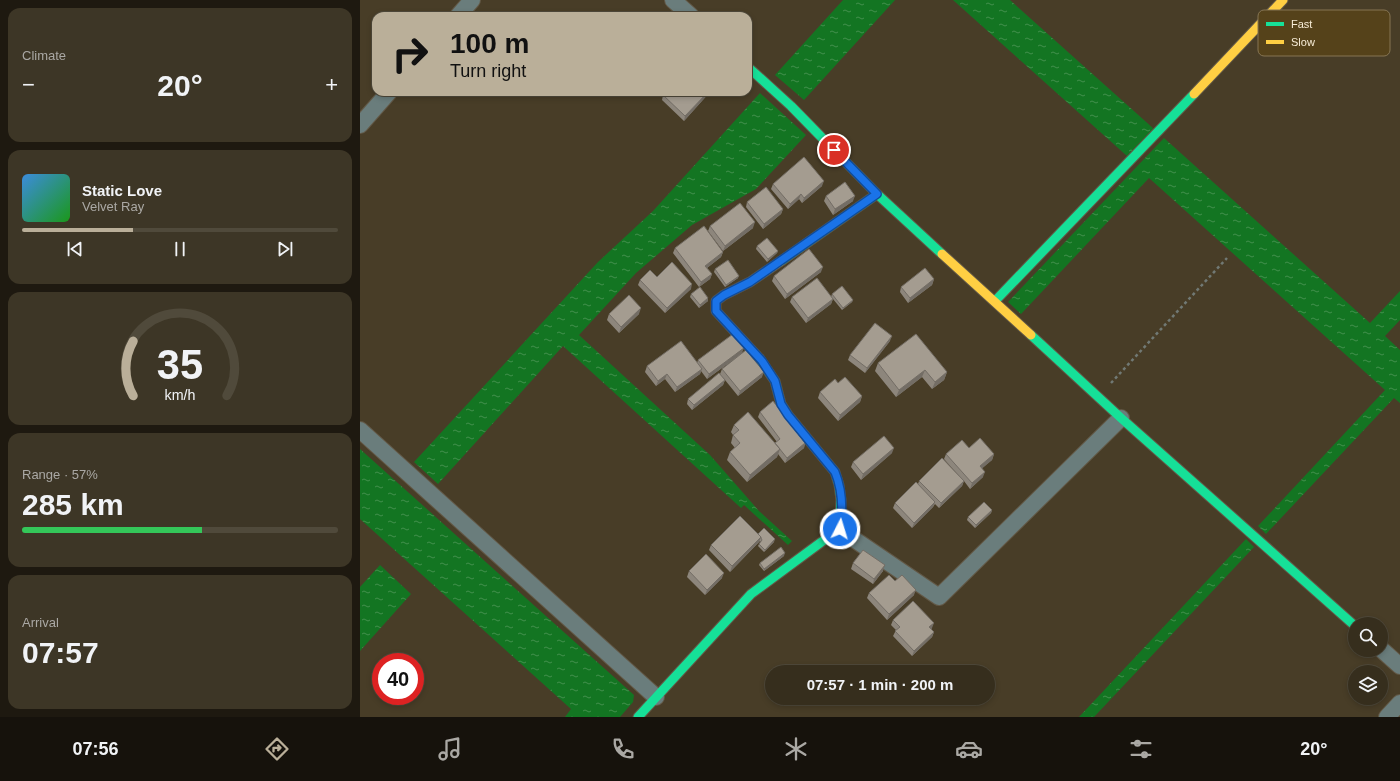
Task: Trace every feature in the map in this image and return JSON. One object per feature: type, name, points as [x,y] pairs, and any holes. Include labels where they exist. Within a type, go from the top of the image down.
[{"type":"street","points":[[462,12],[472,0]]},
{"type":"street","points":[[673,0],[686,12]]},
{"type":"street","points":[[1274,10],[1283,0]]},
{"type":"street","points":[[995,301],[1258,26]]},
{"type":"street","points":[[752,71],[791,106],[877,194],[1121,418],[1348,620]]},
{"type":"street","points":[[360,125],[385,96]]},
{"type":"street","points":[[638,717],[751,594],[840,529],[842,517],[839,483],[835,472],[788,415],[781,404],[775,381],[762,361],[716,311],[716,301],[724,295],[750,282],[877,194]]},
{"type":"street","points":[[840,529],[939,597],[1121,418]]},
{"type":"street","points":[[360,430],[656,697]]},
{"type":"street","points":[[1388,655],[1400,666]]},
{"type":"street","points":[[1387,717],[1400,703]]},
{"type":"path","points":[[1099,397],[1227,258]]},
{"type":"water","points":[[843,0],[895,0],[804,100],[775,75]]},
{"type":"water","points":[[953,0],[1010,0],[1154,129],[1127,156]]},
{"type":"water","points":[[760,93],[806,135],[756,189],[692,225],[636,273],[579,335],[710,455],[759,511],[792,541],[788,545],[744,505],[741,508],[563,346],[438,484],[414,462],[598,262],[653,211]]},
{"type":"water","points":[[1164,138],[1370,323],[1400,291],[1400,320],[1385,336],[1400,350],[1400,403],[1394,398],[1266,534],[1258,526],[1385,390],[1149,178],[1021,314],[1008,302]]},
{"type":"water","points":[[360,449],[634,695],[633,702],[620,717],[565,717],[571,709],[360,519]]},
{"type":"water","points":[[1246,539],[1254,547],[1094,717],[1079,717]]},
{"type":"water","points":[[380,565],[411,594],[360,651],[360,587]]},
{"type":"building","points":[[664,96],[704,96],[685,116]]},
{"type":"building","points":[[804,157],[824,181],[804,198],[801,194],[790,204],[773,184]]},
{"type":"building","points":[[845,182],[855,196],[835,209],[826,196]]},
{"type":"building","points":[[766,187],[783,209],[764,224],[747,202]]},
{"type":"building","points":[[740,203],[755,222],[725,246],[710,226]]},
{"type":"building","points":[[704,226],[723,252],[705,266],[712,274],[701,282],[675,248]]},
{"type":"building","points":[[767,238],[778,251],[768,259],[757,246]]},
{"type":"building","points":[[809,249],[823,267],[787,294],[774,276]]},
{"type":"building","points":[[728,260],[739,276],[726,285],[715,269]]},
{"type":"building","points":[[672,262],[692,284],[667,308],[640,280],[650,270],[657,277]]},
{"type":"building","points":[[925,268],[934,279],[910,298],[901,287]]},
{"type":"building","points":[[817,278],[833,299],[808,318],[792,297]]},
{"type":"building","points":[[842,286],[853,300],[843,308],[832,294]]},
{"type":"building","points":[[700,287],[708,298],[700,305],[691,294]]},
{"type":"building","points":[[629,295],[641,308],[621,327],[609,314]]},
{"type":"building","points":[[875,323],[892,336],[867,368],[850,355]]},
{"type":"building","points":[[733,334],[744,348],[709,374],[698,360]]},
{"type":"building","points":[[916,334],[947,372],[935,382],[925,370],[899,390],[878,363]]},
{"type":"building","points":[[681,341],[702,369],[677,387],[667,374],[658,381],[647,366]]},
{"type":"building","points":[[746,350],[764,372],[740,391],[722,369]]},
{"type":"building","points":[[719,373],[725,380],[694,405],[688,399]]},
{"type":"building","points":[[845,377],[862,396],[840,415],[820,392],[835,379],[838,383]]},
{"type":"building","points":[[773,401],[805,443],[787,458],[775,443],[780,439],[760,412]]},
{"type":"building","points":[[748,412],[780,449],[750,475],[730,452],[740,443],[733,435],[739,430],[734,425]]},
{"type":"building","points":[[884,436],[894,448],[863,474],[853,462]]},
{"type":"building","points":[[980,438],[994,454],[980,466],[985,472],[972,483],[946,454],[962,440],[969,448]]},
{"type":"building","points":[[942,458],[964,481],[941,503],[919,481]]},
{"type":"building","points":[[916,482],[935,502],[914,523],[895,503]]},
{"type":"building","points":[[984,502],[992,510],[976,525],[968,517]]},
{"type":"building","points":[[740,516],[761,537],[732,566],[711,545]]},
{"type":"building","points":[[764,528],[775,539],[765,550],[759,544],[762,540],[758,534]]},
{"type":"building","points":[[781,547],[785,553],[764,569],[760,563]]},
{"type":"building","points":[[863,550],[885,565],[874,579],[853,563]]},
{"type":"building","points":[[706,554],[724,573],[707,590],[689,571]]},
{"type":"building","points":[[889,575],[895,581],[902,575],[916,590],[889,614],[869,593]]},
{"type":"building","points":[[913,601],[934,623],[929,627],[934,632],[914,651],[895,631],[900,627],[893,620]]},
{"type":"traffic: fast","points":[[752,71],[791,106],[877,194],[942,254]]},
{"type":"traffic: fast","points":[[995,301],[1194,94]]},
{"type":"traffic: fast","points":[[781,261],[877,194]]},
{"type":"traffic: fast","points":[[1031,335],[1121,418],[1348,620]]},
{"type":"traffic: fast","points":[[638,717],[751,594],[839,529],[841,500],[835,472],[788,415],[781,404],[775,381],[760,359]]},
{"type":"traffic: slow","points":[[1274,10],[1283,0]]},
{"type":"traffic: slow","points":[[1194,94],[1258,26]]},
{"type":"traffic: slow","points":[[942,254],[1031,335]]},
{"type":"traffic: slow","points":[[760,359],[716,311],[716,301],[724,295],[750,282],[781,261]]},
{"type":"route","points":[[834,150],[877,194],[750,282],[724,295],[716,301],[716,311],[762,361],[775,381],[781,404],[788,415],[835,472],[839,483],[842,517],[840,529]]}]
